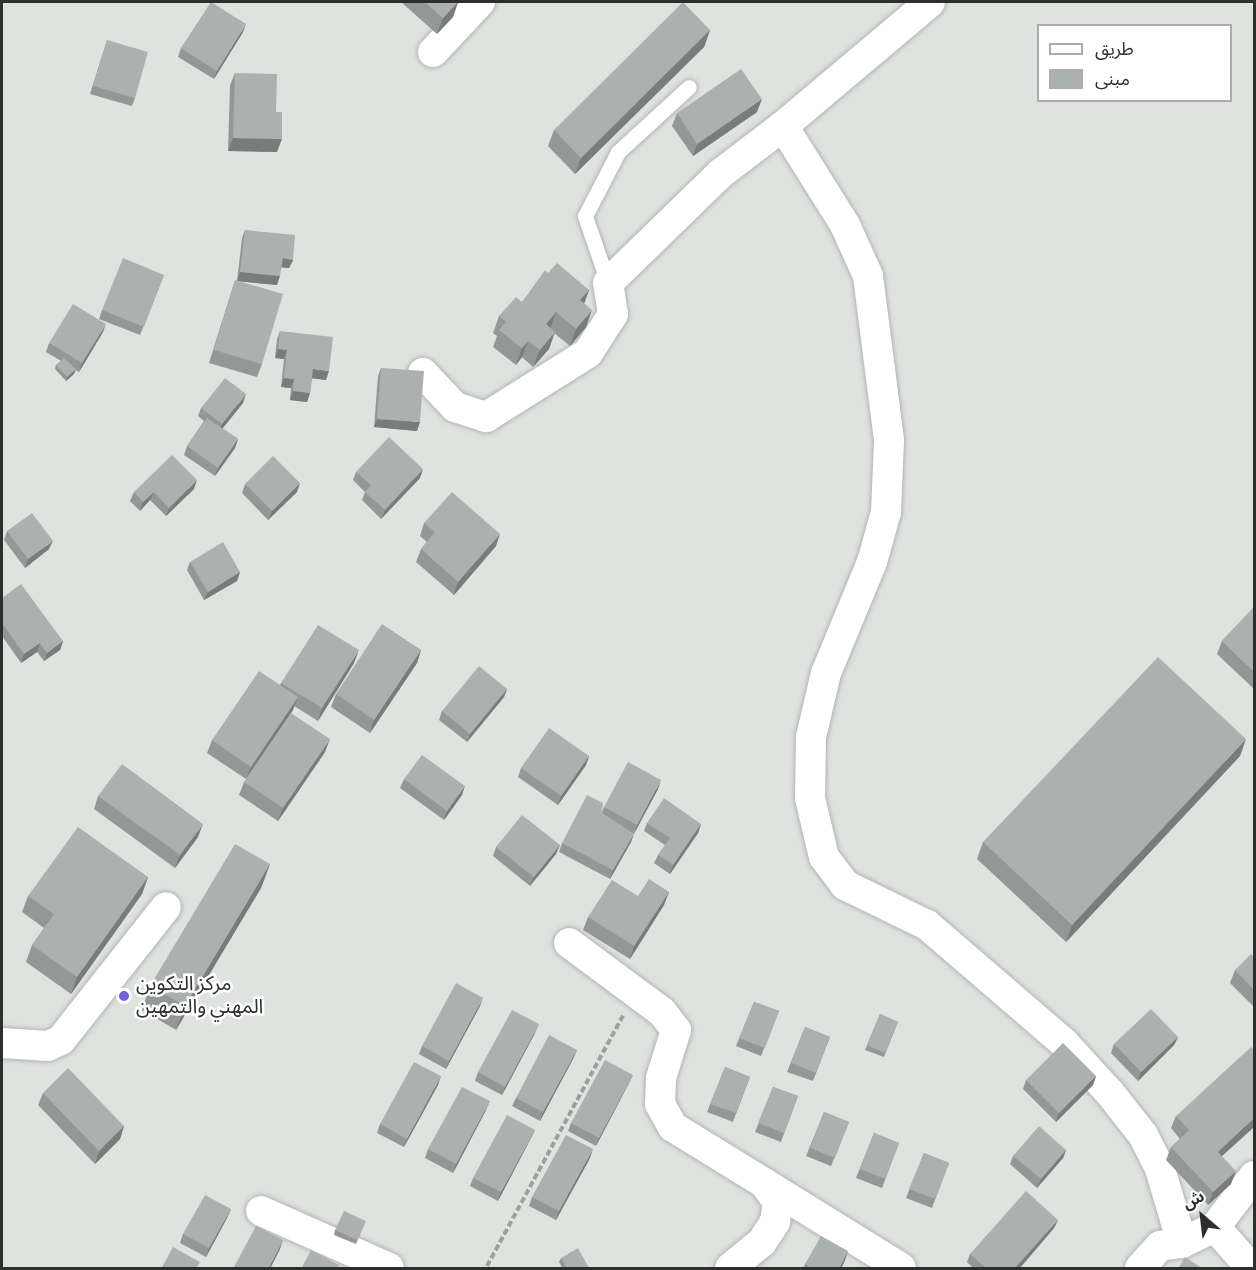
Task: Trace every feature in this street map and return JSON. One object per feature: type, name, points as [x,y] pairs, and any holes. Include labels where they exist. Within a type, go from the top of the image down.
[{"type":"street","points":[[433,52],[480,2]]},
{"type":"street","points":[[423,373],[455,407],[486,417],[588,353],[613,314],[608,283],[720,174],[783,126],[930,2]]},
{"type":"street","points":[[783,126],[845,225],[868,276],[889,441],[886,512],[872,562],[826,673],[811,737],[810,798],[824,857],[845,885],[927,925],[1064,1043],[1110,1093],[1143,1135],[1160,1169],[1182,1243]]},
{"type":"street","points":[[2,1043],[48,1046],[61,1040],[166,907]]},
{"type":"street","points":[[569,943],[662,1012],[676,1030],[661,1078],[660,1104],[673,1127],[901,1269]]},
{"type":"street","points":[[1140,1269],[1160,1246],[1182,1243],[1215,1227],[1254,1176]]},
{"type":"street","points":[[730,1269],[762,1242],[775,1222],[778,1202],[764,1183]]},
{"type":"street","points":[[261,1211],[389,1269]]},
{"type":"street","points":[[1215,1227],[1251,1269]]},
{"type":"lane","points":[[608,283],[585,216],[618,152],[689,87]]},
{"type":"path","points":[[487,1266],[625,1012],[645,999]]},
{"type":"building","points":[[211,2],[246,24],[217,71],[181,48]]},
{"type":"building","points":[[425,2],[458,2],[443,18]]},
{"type":"building","points":[[683,2],[710,30],[581,158],[554,130]]},
{"type":"building","points":[[107,40],[148,52],[135,98],[93,86]]},
{"type":"building","points":[[741,69],[762,99],[697,144],[677,113]]},
{"type":"building","points":[[235,73],[277,74],[276,112],[282,112],[282,139],[233,138]]},
{"type":"building","points":[[245,230],[295,235],[293,260],[283,258],[280,276],[240,272]]},
{"type":"building","points":[[123,258],[164,275],[144,327],[102,310]]},
{"type":"building","points":[[557,263],[589,290],[580,300],[592,310],[576,329],[556,312],[546,324],[555,332],[540,350],[528,341],[522,348],[499,330],[506,322],[499,316],[516,297],[522,302],[545,270],[548,273]]},
{"type":"building","points":[[235,280],[283,294],[262,364],[214,350]]},
{"type":"building","points":[[73,304],[106,324],[82,363],[49,343]]},
{"type":"building","points":[[280,331],[333,337],[329,371],[313,369],[310,393],[293,391],[294,379],[284,378],[287,350],[278,349]]},
{"type":"building","points":[[64,358],[76,369],[67,377],[56,365]]},
{"type":"building","points":[[381,368],[424,371],[420,422],[377,419]]},
{"type":"building","points":[[225,378],[246,394],[222,424],[201,408]]},
{"type":"building","points":[[207,418],[238,439],[218,468],[187,446]]},
{"type":"building","points":[[389,437],[423,469],[385,510],[365,492],[371,485],[356,472]]},
{"type":"building","points":[[172,455],[197,480],[169,508],[154,492],[143,502],[134,492]]},
{"type":"building","points":[[273,456],[300,483],[272,511],[245,484]]},
{"type":"building","points":[[452,492],[500,534],[458,582],[421,549],[435,532],[424,523]]},
{"type":"building","points":[[32,513],[53,541],[28,559],[7,531]]},
{"type":"building","points":[[223,542],[240,572],[208,592],[190,562]]},
{"type":"building","points":[[21,584],[63,641],[47,653],[40,643],[24,654],[2,623],[2,598]]},
{"type":"building","points":[[1254,607],[1254,672],[1222,641]]},
{"type":"building","points":[[382,624],[421,650],[374,720],[336,694]]},
{"type":"building","points":[[318,625],[359,650],[322,708],[281,683]]},
{"type":"building","points":[[1158,657],[1246,739],[1072,925],[983,842]]},
{"type":"building","points":[[479,666],[507,689],[470,734],[442,711]]},
{"type":"building","points":[[259,671],[298,697],[251,767],[212,740]]},
{"type":"building","points":[[291,713],[330,739],[283,808],[244,782]]},
{"type":"building","points":[[549,728],[589,756],[561,796],[521,768]]},
{"type":"building","points":[[422,755],[465,786],[447,811],[404,779]]},
{"type":"building","points":[[628,762],[661,780],[637,825],[604,807]]},
{"type":"building","points":[[122,764],[203,824],[180,855],[98,796]]},
{"type":"building","points":[[587,795],[603,803],[602,813],[634,834],[613,870],[562,843]]},
{"type":"building","points":[[664,798],[701,824],[673,865],[658,855],[670,838],[647,823]]},
{"type":"building","points":[[522,815],[560,845],[534,877],[496,847]]},
{"type":"building","points":[[78,827],[148,877],[77,977],[32,945],[54,914],[28,896]]},
{"type":"building","points":[[235,844],[270,864],[185,1006],[150,986]]},
{"type":"building","points":[[649,879],[669,892],[634,946],[588,917],[612,880],[638,896]]},
{"type":"building","points":[[1251,954],[1254,957],[1254,990],[1235,970]]},
{"type":"building","points":[[456,983],[483,998],[449,1061],[422,1046]]},
{"type":"building","points":[[754,1002],[779,1011],[765,1048],[739,1038]]},
{"type":"building","points":[[1151,1009],[1178,1037],[1141,1072],[1114,1044]]},
{"type":"building","points":[[512,1010],[539,1024],[505,1087],[478,1072]]},
{"type":"building","points":[[880,1014],[898,1022],[885,1053],[867,1045]]},
{"type":"building","points":[[805,1027],[830,1037],[816,1073],[791,1063]]},
{"type":"building","points":[[549,1035],[577,1050],[543,1112],[516,1098]]},
{"type":"building","points":[[1063,1043],[1096,1076],[1059,1113],[1026,1080]]},
{"type":"building","points":[[1251,1047],[1254,1050],[1254,1118],[1218,1152],[1236,1171],[1213,1192],[1171,1147],[1189,1130],[1176,1116]]},
{"type":"building","points":[[605,1060],[633,1075],[599,1138],[571,1123]]},
{"type":"building","points":[[414,1062],[441,1076],[407,1139],[380,1124]]},
{"type":"building","points":[[725,1067],[750,1077],[736,1113],[710,1104]]},
{"type":"building","points":[[68,1068],[124,1126],[99,1151],[43,1093]]},
{"type":"building","points":[[462,1087],[490,1101],[456,1164],[428,1149]]},
{"type":"building","points":[[773,1087],[798,1096],[784,1133],[758,1123]]},
{"type":"building","points":[[824,1112],[849,1122],[835,1158],[810,1148]]},
{"type":"building","points":[[507,1115],[535,1130],[501,1192],[473,1178]]},
{"type":"building","points":[[1039,1126],[1066,1150],[1041,1179],[1013,1156]]},
{"type":"building","points":[[874,1133],[899,1143],[885,1179],[860,1169]]},
{"type":"building","points":[[566,1135],[593,1149],[559,1211],[532,1197]]},
{"type":"building","points":[[924,1153],[949,1163],[935,1199],[909,1189]]},
{"type":"building","points":[[1026,1191],[1058,1220],[1014,1269],[987,1269],[970,1254]]},
{"type":"building","points":[[205,1195],[231,1209],[209,1248],[183,1234]]},
{"type":"building","points":[[344,1211],[366,1221],[357,1240],[335,1230]]},
{"type":"building","points":[[256,1226],[283,1240],[268,1269],[233,1269]]},
{"type":"building","points":[[821,1236],[848,1251],[839,1269],[813,1269],[805,1264]]},
{"type":"building","points":[[173,1247],[200,1262],[196,1269],[161,1269]]},
{"type":"building","points":[[578,1248],[589,1269],[567,1269],[561,1258]]},
{"type":"building","points":[[311,1250],[339,1265],[337,1269],[301,1269]]},
{"type":"building","points":[[1185,1257],[1203,1269],[1178,1269]]},
{"type":"place","name":"مركز التكوين المهني والتمهين","points":[[124,996]]}]
